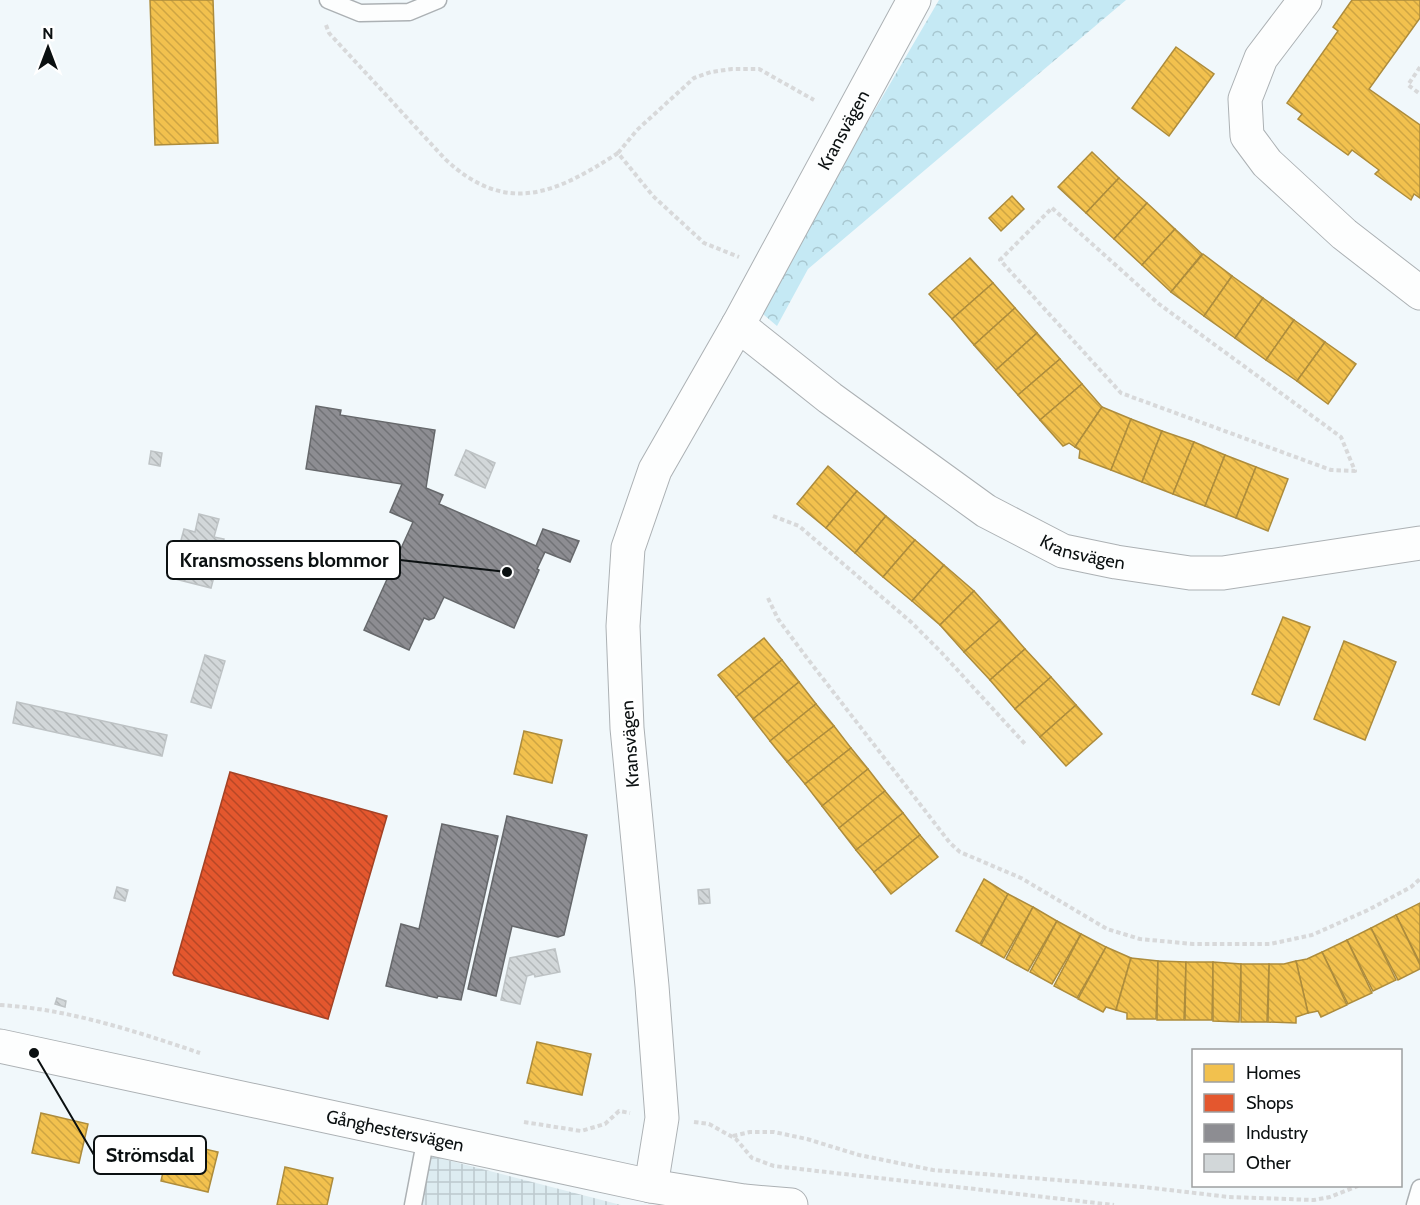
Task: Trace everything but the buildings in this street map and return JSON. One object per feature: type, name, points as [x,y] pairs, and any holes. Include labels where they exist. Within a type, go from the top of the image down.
[{"type":"street","name":"Kransvägen","points":[[651,1186],[662,1118],[651,974],[627,728],[623,626],[628,548],[655,470],[738,325],[914,0]]},
{"type":"street","points":[[1305,0],[1261,58],[1245,99],[1246,136],[1267,163],[1344,234],[1420,293]]},
{"type":"street","name":"Kransvägen","points":[[738,325],[830,398],[986,511],[1063,551],[1190,573],[1223,573],[1420,543]]},
{"type":"street","name":"Gånghestersvägen","points":[[0,1046],[651,1186],[744,1201],[791,1205]]},
{"type":"lane","points":[[328,0],[360,13],[409,12],[438,0]]},
{"type":"lane","points":[[414,1205],[426,1137]]},
{"type":"lane","points":[[1415,1205],[1420,1188]]},
{"type":"path","points":[[322,16],[329,33],[445,159],[463,176],[500,193],[521,195],[539,192],[585,174],[618,153],[637,130],[694,78],[711,72],[759,69],[814,100]]},
{"type":"path","points":[[1420,67],[1408,85],[1420,94]]},
{"type":"path","points":[[618,153],[653,196],[704,243],[768,269]]},
{"type":"path","points":[[1052,208],[1159,304],[1341,437],[1355,471],[1331,470],[1120,393],[1000,260],[1052,208]]},
{"type":"path","points":[[774,516],[799,526],[911,622],[1025,744]]},
{"type":"path","points":[[768,598],[778,619],[950,843],[960,852],[1021,878],[1107,929],[1140,939],[1193,944],[1270,944],[1312,934],[1368,910],[1411,887],[1420,879]]},
{"type":"path","points":[[0,1005],[32,1008],[133,1030],[206,1055]]},
{"type":"path","points":[[520,1122],[581,1131],[605,1124],[619,1111],[709,1124],[736,1139],[753,1158],[774,1166],[1114,1205]]},
{"type":"path","points":[[732,1137],[750,1132],[774,1132],[807,1139],[859,1155],[933,1170],[1144,1187],[1229,1197],[1314,1200],[1330,1197],[1353,1187]]},
{"type":"shaded area","points":[[420,1153],[621,1205],[412,1205]]},
{"type":"green space","points":[[939,0],[1126,0],[808,269],[777,326],[758,310]]},
{"type":"place","name":"Kransmossens blommor","points":[[507,572]]},
{"type":"place","name":"Strömsdal","points":[[34,1053]]}]
